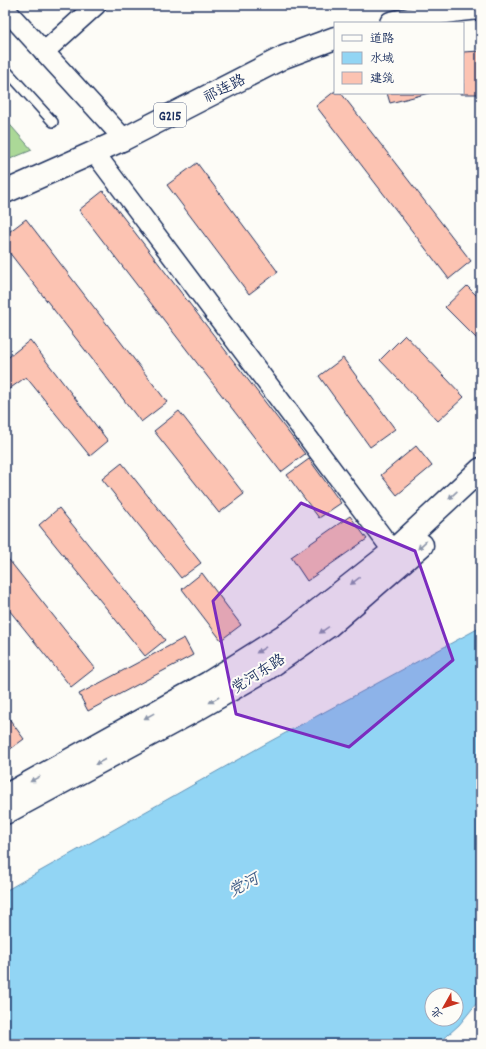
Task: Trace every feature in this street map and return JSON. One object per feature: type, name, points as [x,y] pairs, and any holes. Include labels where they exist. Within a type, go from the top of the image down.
[{"type":"main road","points":[[396,22],[410,18],[465,9],[481,8]]},
{"type":"main road","name":"祁连路","points":[[5,192],[124,138],[284,56],[334,38]]},
{"type":"main road","name":"党河东路","points":[[5,813],[196,710],[267,669],[329,626],[399,555],[481,468]]},
{"type":"main road","name":"党河东路","points":[[5,796],[208,683],[294,629],[399,555],[481,490]]},
{"type":"street","points":[[44,52],[96,5]]},
{"type":"street","points":[[5,9],[124,138]]},
{"type":"street","points":[[94,152],[399,555]]},
{"type":"lane","points":[[5,69],[53,122]]},
{"type":"highlighted area","points":[[301,503],[415,551],[453,660],[349,747],[236,714],[213,601]]},
{"type":"green space","points":[[5,119],[32,150],[5,161]]},
{"type":"water","name":"党河","points":[[481,627],[481,998],[464,1019],[464,987],[424,987],[424,1027],[457,1027],[438,1044],[5,1044],[5,891],[269,742]]},
{"type":"building","points":[[481,51],[481,94],[464,94],[464,52]]},
{"type":"building","points":[[334,92],[334,94],[342,94],[471,261],[449,279],[316,106]]},
{"type":"building","points":[[387,94],[425,94],[390,103]]},
{"type":"building","points":[[197,163],[278,272],[249,294],[167,185]]},
{"type":"building","points":[[103,191],[305,454],[281,472],[79,210]]},
{"type":"building","points":[[26,219],[167,402],[141,422],[5,247],[5,235]]},
{"type":"building","points":[[467,286],[481,300],[481,343],[445,307]]},
{"type":"building","points":[[405,335],[464,397],[438,421],[380,360]]},
{"type":"building","points":[[30,340],[108,441],[90,456],[26,377],[5,392],[5,360]]},
{"type":"building","points":[[343,358],[395,429],[370,447],[319,376]]},
{"type":"building","points":[[179,411],[244,494],[219,513],[154,431]]},
{"type":"building","points":[[416,446],[432,466],[397,495],[381,475]]},
{"type":"building","points":[[309,459],[341,503],[319,518],[287,475]]},
{"type":"building","points":[[122,463],[201,563],[181,578],[102,479]]},
{"type":"building","points":[[59,508],[165,640],[145,656],[39,525]]},
{"type":"building","points":[[350,516],[367,539],[307,581],[291,557]]},
{"type":"building","points":[[5,555],[95,668],[71,687],[5,605]]},
{"type":"building","points":[[202,573],[241,625],[221,640],[182,589]]},
{"type":"building","points":[[184,638],[193,655],[88,711],[79,694]]},
{"type":"building","points":[[5,713],[24,739],[5,753]]}]
